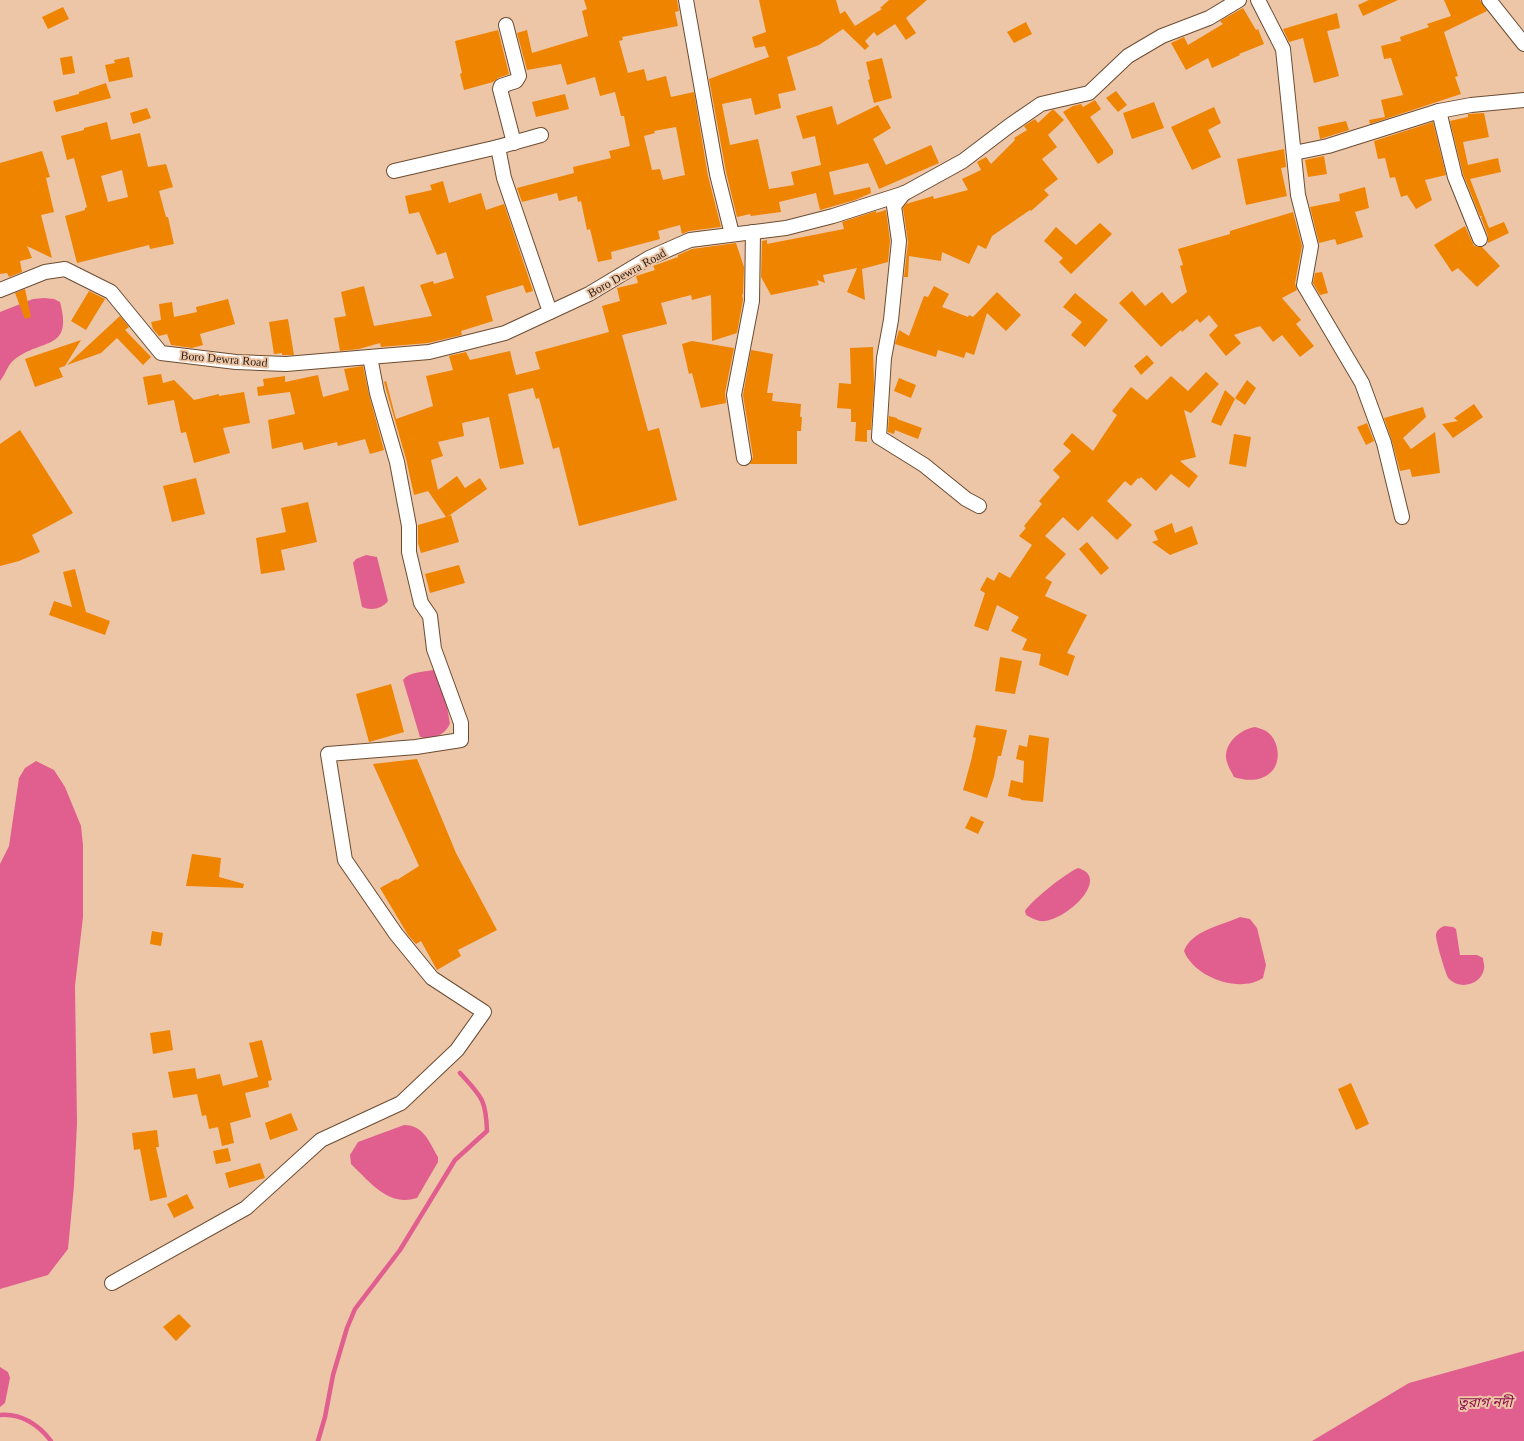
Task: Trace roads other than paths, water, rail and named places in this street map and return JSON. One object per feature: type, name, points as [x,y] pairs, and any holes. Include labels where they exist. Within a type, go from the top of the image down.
[{"type":"street","points":[[686,0],[715,165],[732,234]]},
{"type":"street","name":"Boro Dewra Road","points":[[0,290],[45,272],[66,269],[111,292],[161,353],[236,362],[286,364],[429,352],[505,333],[589,294],[649,258],[690,240],[786,228],[833,216],[905,193],[963,160],[1041,104],[1089,93],[1128,56],[1162,36],[1209,18],[1239,0]]},
{"type":"street","points":[[1258,0],[1283,49],[1298,195],[1312,246],[1304,285],[1362,383],[1384,443],[1402,517]]},
{"type":"street","points":[[1489,0],[1524,44]]},
{"type":"street","points":[[506,25],[519,76],[516,81],[501,86],[500,89],[514,143]]},
{"type":"street","points":[[1294,153],[1328,146],[1439,111],[1471,105],[1524,100]]},
{"type":"street","points":[[1439,111],[1455,177],[1480,239]]},
{"type":"street","points":[[394,171],[541,135]]},
{"type":"street","points":[[498,147],[504,178],[550,312]]},
{"type":"street","points":[[905,193],[894,206],[899,242],[892,312],[884,358],[879,437],[924,465],[966,499],[979,506]]},
{"type":"street","points":[[744,458],[734,395],[752,301],[753,232]]},
{"type":"street","points":[[112,1283],[246,1208],[321,1140],[401,1103],[457,1050],[484,1012],[432,978],[396,934],[345,860],[328,754],[416,747],[461,740],[460,723],[434,650],[430,616],[421,603],[415,578],[409,552],[409,526],[396,462],[376,393],[370,357]]},
{"type":"water","points":[[44,298],[60,302],[63,318],[59,336],[53,341],[15,359],[0,381],[0,312],[33,299]]},
{"type":"water","points":[[366,555],[377,557],[388,601],[383,606],[369,609],[362,607],[353,563],[356,559]]},
{"type":"water","points":[[433,670],[443,687],[450,723],[446,730],[438,736],[424,738],[420,737],[403,680],[412,674]]},
{"type":"water","points":[[1255,727],[1266,731],[1274,739],[1278,751],[1277,762],[1271,772],[1263,778],[1248,780],[1234,777],[1226,758],[1228,747],[1239,733]]},
{"type":"water","points":[[36,761],[54,770],[65,787],[81,826],[83,845],[83,917],[75,986],[77,1123],[74,1186],[68,1249],[48,1275],[0,1289],[0,864],[9,846],[19,778],[25,768]]},
{"type":"water","points":[[1078,868],[1087,873],[1090,881],[1081,899],[1061,915],[1050,920],[1040,921],[1026,915],[1025,911],[1042,894]]},
{"type":"water","points":[[1240,917],[1250,919],[1257,928],[1266,965],[1263,978],[1242,984],[1218,980],[1207,975],[1189,960],[1184,951],[1193,938],[1216,926]]},
{"type":"water","points":[[1444,926],[1456,929],[1460,955],[1477,955],[1483,958],[1484,968],[1482,974],[1475,982],[1464,985],[1449,979],[1436,937],[1437,931]]},
{"type":"water","points":[[404,1125],[421,1131],[429,1140],[438,1157],[438,1162],[417,1198],[407,1200],[388,1196],[380,1191],[351,1164],[350,1155],[358,1142]]},
{"type":"water","name":"তুরাগ নদী","points":[[1524,1351],[1524,1441],[1312,1441],[1409,1383]]},
{"type":"water","points":[[0,1367],[8,1372],[10,1378],[5,1403],[0,1407]]},
{"type":"waterway","points":[[318,1441],[325,1417],[333,1375],[347,1328],[355,1309],[400,1250],[455,1160],[487,1131],[484,1105],[478,1093],[460,1073]]},
{"type":"waterway","points":[[0,1415],[15,1416],[29,1421],[51,1441]]}]
